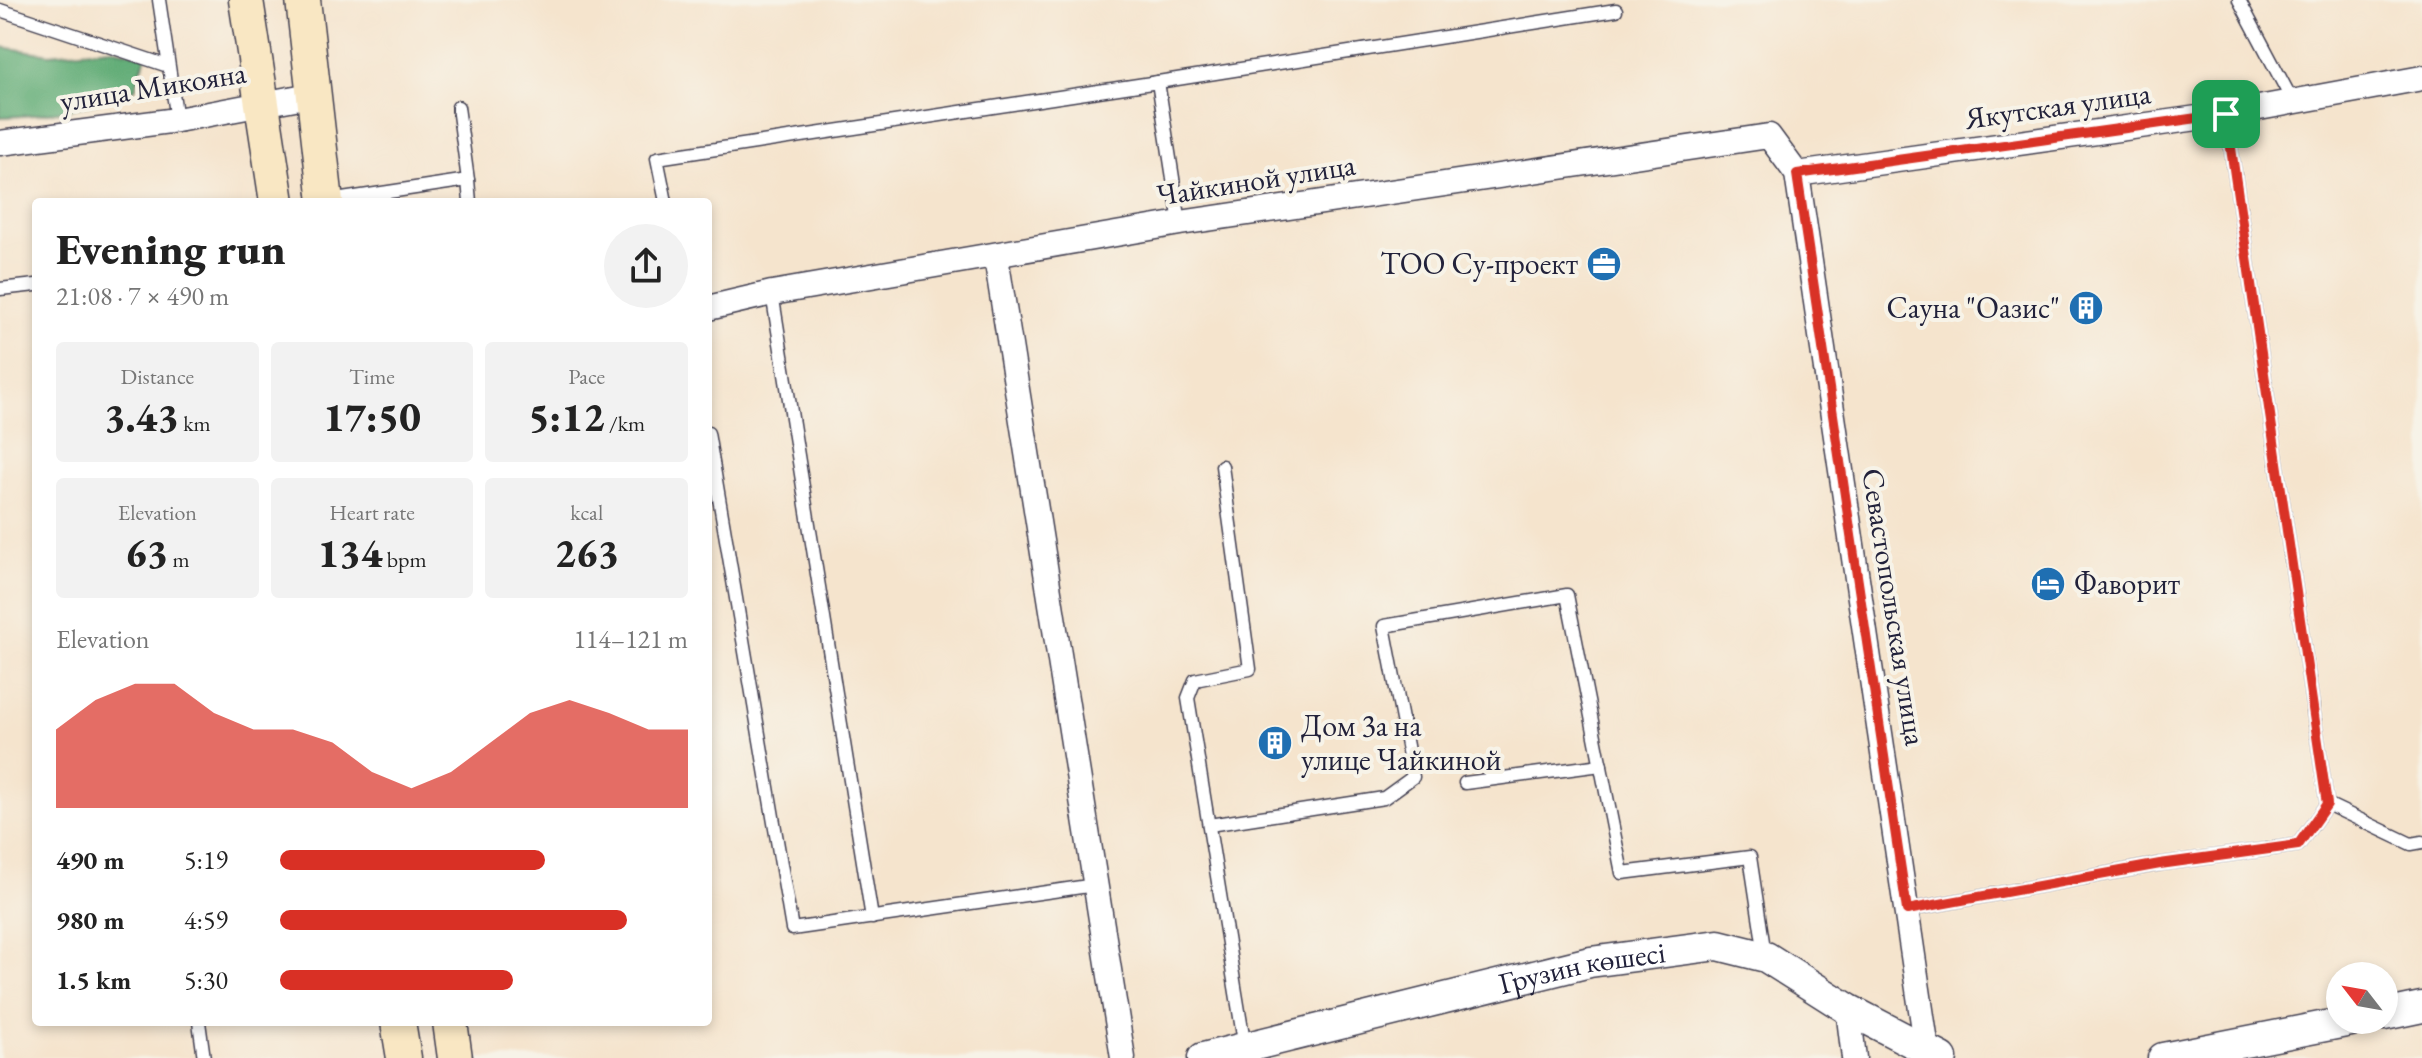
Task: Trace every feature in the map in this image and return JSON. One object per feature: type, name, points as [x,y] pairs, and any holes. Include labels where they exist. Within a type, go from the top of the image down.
[{"type":"main road","points":[[246,0],[276,198]]},
{"type":"main road","points":[[303,0],[326,198]]},
{"type":"main road","points":[[399,1026],[404,1058]]},
{"type":"main road","points":[[451,1026],[455,1058]]},
{"type":"street","name":"Якутская улица","points":[[1797,174],[2226,114],[2422,78]]},
{"type":"street","name":"улица Микояна","points":[[0,143],[177,120],[316,94]]},
{"type":"street","name":"Чайкиной улица","points":[[712,307],[772,293],[1180,223],[1769,136],[1797,174]]},
{"type":"street","name":"Севастопольская улица","points":[[1797,174],[1907,910],[1935,1054]]},
{"type":"street","points":[[996,257],[1123,1058]]},
{"type":"street","name":"Грузин көшесі","points":[[1203,1058],[1590,962],[1718,945],[1766,957],[1848,1009],[1935,1054]]},
{"type":"street","points":[[2398,1012],[2422,1007]]},
{"type":"street","points":[[1848,1009],[1854,1058]]},
{"type":"street","points":[[2163,1058],[2326,1026]]},
{"type":"lane","points":[[159,0],[177,120]]},
{"type":"lane","points":[[2239,0],[2293,102]]},
{"type":"lane","points":[[0,10],[168,66]]},
{"type":"lane","points":[[665,198],[657,158],[1616,10]]},
{"type":"lane","points":[[1158,82],[1180,223]]},
{"type":"lane","points":[[458,107],[470,198]]},
{"type":"lane","points":[[1907,910],[2160,864],[2298,845],[2327,804],[2226,114]]},
{"type":"lane","points":[[352,198],[468,180]]},
{"type":"lane","points":[[0,289],[32,285]]},
{"type":"lane","points":[[772,293],[872,918]]},
{"type":"lane","points":[[712,457],[792,929],[1095,885]]},
{"type":"lane","points":[[1222,466],[1250,669],[1195,680],[1188,698],[1245,1048]]},
{"type":"lane","points":[[1209,825],[1384,798],[1413,777],[1384,626],[1567,595],[1622,873],[1750,857],[1766,957]]},
{"type":"lane","points":[[1465,783],[1601,765]]},
{"type":"lane","points":[[2327,804],[2411,844],[2422,842]]},
{"type":"lane","points":[[200,1026],[204,1058]]},
{"type":"green space","points":[[0,47],[50,54],[111,48],[146,56],[135,89],[69,109],[0,117]]},
{"type":"place","name":"ТОО Су-проект","points":[[1604,264]]},
{"type":"place","name":"Сауна \"Оазис\"","points":[[2086,308]]},
{"type":"place","name":"Фаворит","points":[[2048,584]]},
{"type":"place","name":"Дом 3а на улице Чайкиной","points":[[1275,743]]},
{"type":"route","points":[[2226,114],[2327,804],[2298,845],[2160,864],[1907,910],[1797,174],[2226,114]]}]
